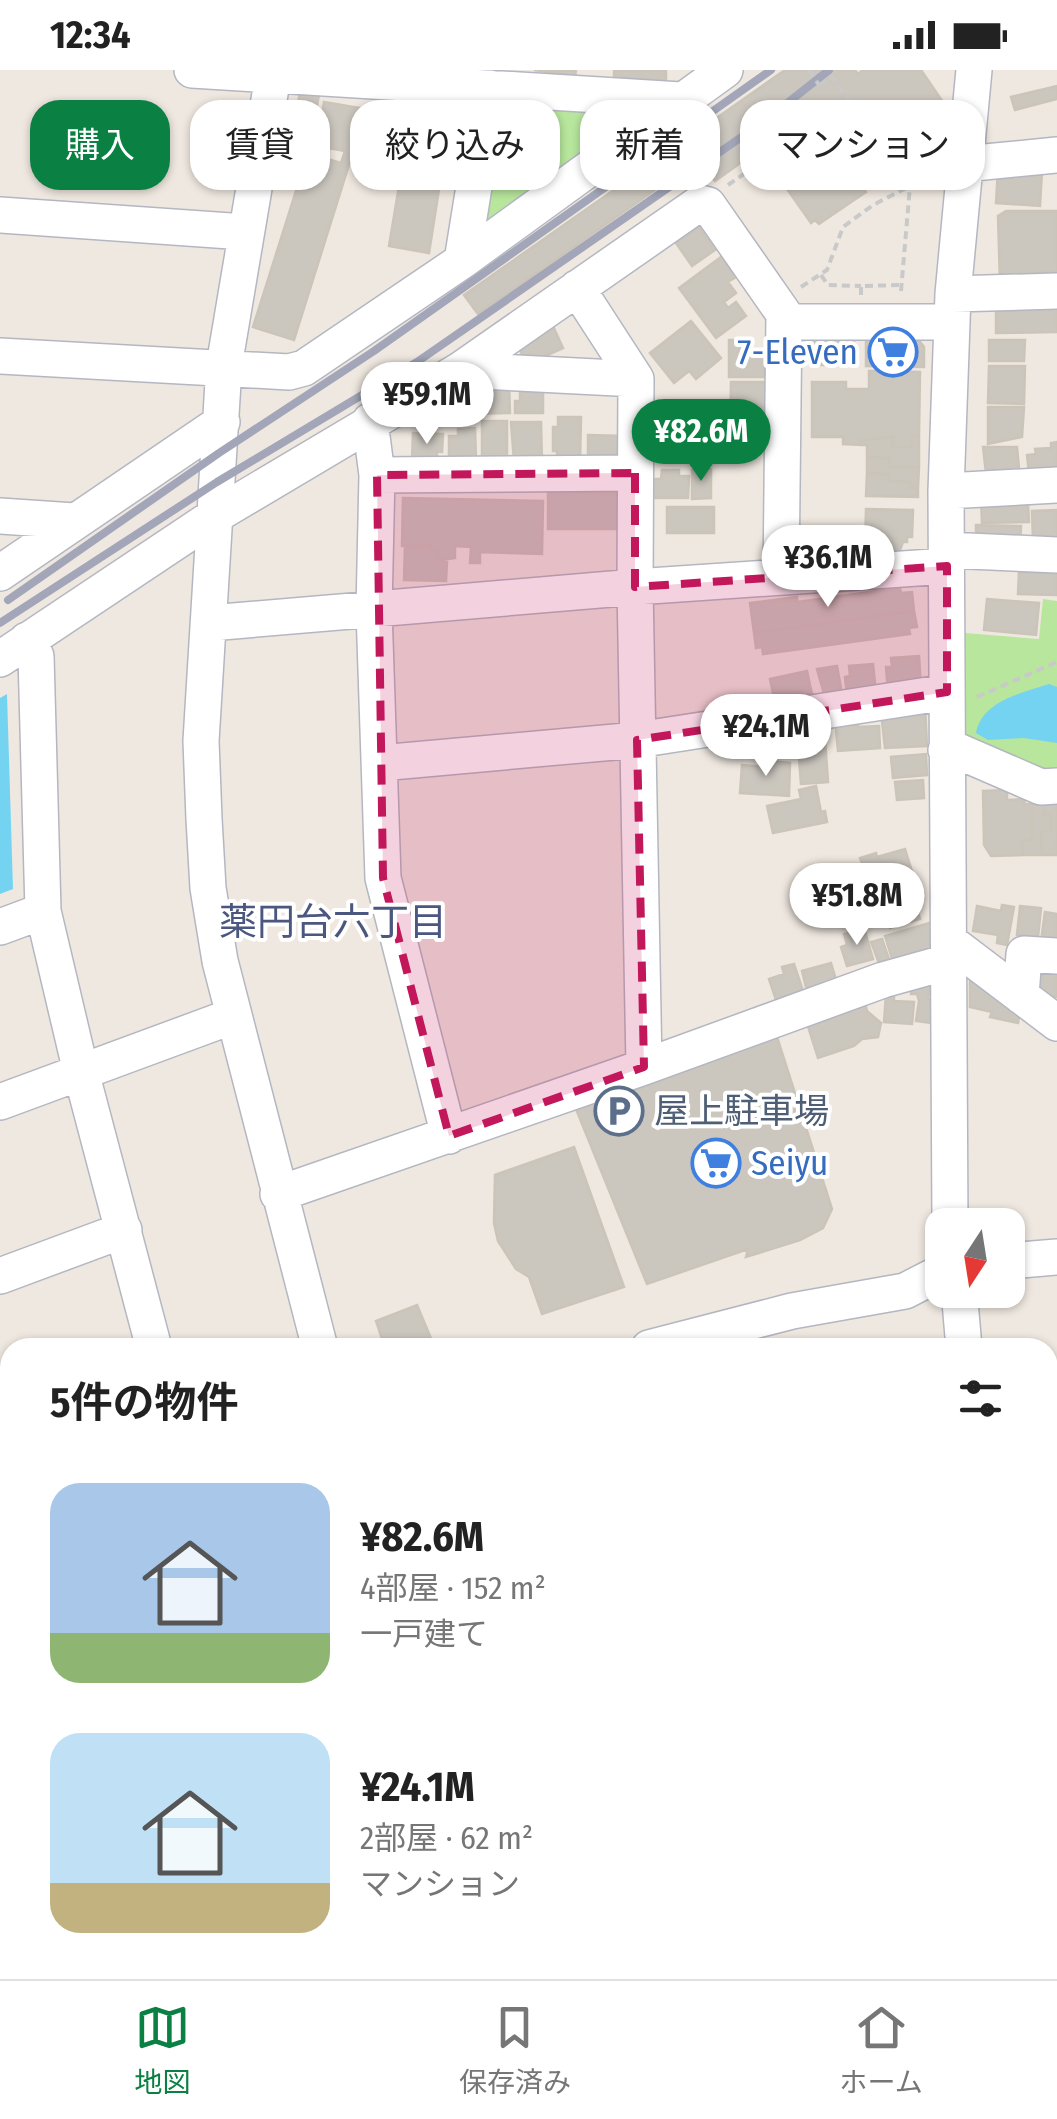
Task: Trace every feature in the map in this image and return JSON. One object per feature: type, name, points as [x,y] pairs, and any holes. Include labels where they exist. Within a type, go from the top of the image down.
[{"type":"street","points":[[192,70],[681,100],[725,70]]},
{"type":"street","points":[[967,100],[974,70]]},
{"type":"street","points":[[274,73],[224,366],[201,741],[198,895],[317,1338]]},
{"type":"street","points":[[462,260],[490,88]]},
{"type":"street","points":[[985,169],[1057,155]]},
{"type":"street","points":[[0,356],[289,372],[304,368],[580,174]]},
{"type":"street","points":[[950,1208],[951,952],[946,750],[961,695],[947,558],[953,308],[951,190]]},
{"type":"street","points":[[14,649],[216,515],[460,370],[700,203],[708,205],[784,314],[786,308]]},
{"type":"street","points":[[0,216],[245,232]]},
{"type":"street","points":[[577,288],[636,378],[635,587],[644,1067]]},
{"type":"street","points":[[786,308],[953,308],[1057,291]]},
{"type":"street","points":[[780,577],[786,308]]},
{"type":"street","points":[[460,370],[636,378]]},
{"type":"street","points":[[370,421],[378,475],[374,610],[383,878],[449,1136]]},
{"type":"street","points":[[0,573],[222,422]]},
{"type":"street","points":[[378,475],[636,473]]},
{"type":"street","points":[[946,491],[1057,484]]},
{"type":"street","points":[[0,516],[74,521]]},
{"type":"street","points":[[210,623],[780,577],[947,558],[1057,554]]},
{"type":"street","points":[[14,649],[36,656],[43,911],[151,1338]]},
{"type":"street","points":[[380,763],[637,740],[961,695]]},
{"type":"street","points":[[946,750],[1041,787],[1057,786]]},
{"type":"street","points":[[0,927],[43,911]]},
{"type":"street","points":[[278,1194],[644,1067],[951,952]]},
{"type":"street","points":[[951,952],[1057,1023]]},
{"type":"street","points":[[1021,996],[1024,954],[1057,956]]},
{"type":"street","points":[[0,1102],[81,1072],[188,1023],[232,1016]]},
{"type":"street","points":[[0,1276],[124,1230]]},
{"type":"street","points":[[1025,1260],[1057,1257]]},
{"type":"street","points":[[688,1338],[792,1311],[905,1291],[925,1281]]},
{"type":"street","points":[[961,1308],[963,1338]]},
{"type":"path","points":[[808,70],[818,84],[832,77],[848,100]]},
{"type":"path","points":[[717,193],[740,177]]},
{"type":"path","points":[[786,308],[827,270],[843,227],[902,190]]},
{"type":"path","points":[[901,301],[910,190]]},
{"type":"path","points":[[820,274],[828,286],[902,285]]},
{"type":"path","points":[[861,286],[862,305]]},
{"type":"path","points":[[961,695],[1057,662]]},
{"type":"highlighted area","points":[[635,473],[635,587],[947,566],[947,692],[637,740],[644,1067],[449,1136],[383,878],[377,475]]},
{"type":"green space","points":[[560,106],[580,106],[580,155],[560,170]]},
{"type":"green space","points":[[481,190],[531,190],[474,231]]},
{"type":"green space","points":[[1043,599],[1057,601],[1057,771],[1039,775],[960,739],[965,633],[1039,639]]},
{"type":"water","points":[[1049,684],[1057,687],[1057,743],[1024,738],[988,740],[976,733],[986,713],[995,706]]},
{"type":"water","points":[[7,694],[13,889],[0,894],[0,698]]},
{"type":"building","points":[[534,70],[576,70],[575,76]]},
{"type":"building","points":[[614,70],[666,70],[666,81],[614,77]]},
{"type":"building","points":[[785,70],[855,70],[858,74],[863,70],[921,70],[942,100],[742,100]]},
{"type":"building","points":[[1057,86],[1057,99],[1015,110],[1011,97]]},
{"type":"building","points":[[300,92],[319,95],[318,100],[299,100]]},
{"type":"building","points":[[740,102],[740,163],[720,177],[720,116]]},
{"type":"building","points":[[330,103],[350,106],[350,162],[294,340],[253,327],[296,190],[330,190],[330,160],[341,163],[345,151],[330,148]]},
{"type":"building","points":[[998,168],[1042,171],[1040,206],[996,203]]},
{"type":"building","points":[[398,190],[439,190],[429,253],[389,246]]},
{"type":"building","points":[[614,190],[655,190],[478,314],[464,295]]},
{"type":"building","points":[[788,190],[866,192],[819,224],[815,220],[811,223]]},
{"type":"building","points":[[1006,211],[1057,211],[1057,272],[1033,273],[1034,281],[1000,283],[998,216]]},
{"type":"building","points":[[699,227],[715,250],[692,266],[676,243]]},
{"type":"building","points":[[721,257],[736,277],[728,282],[736,293],[724,302],[728,308],[736,302],[746,316],[716,338],[679,288]]},
{"type":"building","points":[[996,301],[1057,301],[1057,332],[996,333]]},
{"type":"building","points":[[691,321],[721,358],[696,379],[689,371],[674,383],[650,353]]},
{"type":"building","points":[[553,326],[563,348],[527,364],[519,348],[539,339],[536,333]]},
{"type":"building","points":[[866,338],[917,338],[924,347],[924,367],[866,366]]},
{"type":"building","points":[[808,339],[854,339],[854,365],[818,365],[818,356],[808,356]]},
{"type":"building","points":[[729,340],[746,340],[746,355],[764,355],[764,377],[729,377]]},
{"type":"building","points":[[989,340],[1025,340],[1024,361],[989,361]]},
{"type":"building","points":[[989,366],[1025,366],[1024,404],[988,403]]},
{"type":"building","points":[[869,371],[920,372],[919,436],[912,436],[912,447],[892,447],[893,437],[861,440],[861,445],[843,444],[843,437],[812,437],[812,382],[846,382],[846,389],[869,389]]},
{"type":"building","points":[[731,382],[766,382],[765,417],[753,417],[753,438],[730,438]]},
{"type":"building","points":[[509,384],[510,413],[473,414],[472,385]]},
{"type":"building","points":[[520,387],[543,387],[543,413],[515,413]]},
{"type":"building","points":[[450,392],[468,393],[468,416],[433,415],[433,403],[450,403]]},
{"type":"building","points":[[988,407],[1024,407],[1022,437],[988,444]]},
{"type":"building","points":[[558,417],[581,417],[580,461],[557,461],[553,427],[558,427]]},
{"type":"building","points":[[482,421],[507,421],[507,458],[482,459]]},
{"type":"building","points":[[511,422],[541,422],[542,461],[514,461]]},
{"type":"building","points":[[475,428],[476,460],[449,460],[449,436],[458,436],[458,429]]},
{"type":"building","points":[[413,433],[443,434],[437,462],[412,461]]},
{"type":"building","points":[[691,433],[711,433],[711,465],[691,465]]},
{"type":"building","points":[[681,434],[687,461],[663,462],[663,450],[653,451],[653,435]]},
{"type":"building","points":[[588,435],[624,436],[624,454],[617,453],[617,460],[588,460]]},
{"type":"building","points":[[912,436],[919,436],[919,467],[889,467],[890,458],[867,457],[867,445],[861,445],[861,440],[893,437],[892,447],[912,447]]},
{"type":"building","points":[[1057,442],[1057,477],[1029,474],[1027,455],[1036,454],[1035,449],[1051,448],[1051,443]]},
{"type":"building","points":[[983,447],[1017,447],[1020,479],[987,482]]},
{"type":"building","points":[[867,457],[890,458],[889,467],[919,467],[918,488],[910,488],[910,482],[889,481],[889,474],[867,473]]},
{"type":"building","points":[[711,469],[711,498],[692,499],[692,470]]},
{"type":"building","points":[[662,470],[679,470],[679,476],[689,476],[688,498],[653,498],[653,479],[661,479]]},
{"type":"building","points":[[867,473],[889,474],[889,481],[910,482],[910,488],[918,488],[918,497],[866,496]]},
{"type":"building","points":[[548,493],[619,493],[623,529],[548,529]]},
{"type":"building","points":[[403,498],[543,501],[542,554],[480,552],[480,563],[470,563],[471,547],[455,546],[455,558],[437,561],[438,552],[431,552],[431,546],[402,546]]},
{"type":"building","points":[[981,499],[1028,504],[1029,522],[982,523]]},
{"type":"building","points":[[667,507],[714,507],[714,533],[667,533]]},
{"type":"building","points":[[866,509],[913,510],[912,537],[907,537],[900,550],[865,550]]},
{"type":"building","points":[[1057,510],[1057,539],[1033,540],[1032,511]]},
{"type":"building","points":[[976,525],[1021,526],[1020,546],[976,545]]},
{"type":"building","points":[[405,546],[431,546],[431,552],[438,552],[437,561],[447,561],[446,581],[404,580]]},
{"type":"building","points":[[1019,572],[1057,573],[1057,595],[1018,594]]},
{"type":"building","points":[[900,588],[901,593],[912,592],[914,611],[754,633],[750,603],[797,597],[797,602]]},
{"type":"building","points":[[987,599],[1039,603],[1036,635],[984,630]]},
{"type":"building","points":[[914,611],[917,627],[909,628],[910,634],[763,654],[762,647],[756,648],[754,633]]},
{"type":"building","points":[[919,656],[921,689],[888,691],[886,667],[892,667],[891,658]]},
{"type":"building","points":[[873,664],[876,693],[847,696],[845,677],[850,676],[849,666]]},
{"type":"building","points":[[837,666],[843,699],[826,701],[817,669]]},
{"type":"building","points":[[807,671],[814,704],[777,711],[770,679]]},
{"type":"building","points":[[925,706],[927,746],[885,748],[881,712]]},
{"type":"building","points":[[858,718],[858,727],[879,726],[880,748],[838,751],[835,720]]},
{"type":"building","points":[[824,725],[828,782],[801,784],[797,733],[803,733],[803,726]]},
{"type":"building","points":[[926,754],[927,775],[893,778],[891,757]]},
{"type":"building","points":[[768,761],[790,763],[789,796],[740,793],[742,765],[768,767]]},
{"type":"building","points":[[923,780],[924,798],[897,800],[895,782]]},
{"type":"building","points":[[816,786],[827,822],[773,833],[767,806],[801,799],[799,790]]},
{"type":"building","points":[[1007,790],[1007,800],[1025,799],[1024,804],[1032,804],[1032,840],[1022,840],[1023,855],[991,856],[984,845],[983,791]]},
{"type":"building","points":[[1057,802],[1057,855],[1042,855],[1041,831],[1051,831],[1051,815],[1044,815],[1045,803]]},
{"type":"building","points":[[1045,803],[1044,815],[1051,815],[1051,831],[1041,831],[1042,855],[1023,855],[1022,840],[1032,840],[1032,804]]},
{"type":"building","points":[[905,849],[915,881],[860,898],[851,867],[862,863],[860,858]]},
{"type":"building","points":[[912,891],[920,919],[890,928],[886,915],[877,918],[873,902]]},
{"type":"building","points":[[1002,905],[1014,907],[1007,945],[997,943],[998,935],[973,931],[977,906],[1001,911]]},
{"type":"building","points":[[1020,906],[1041,908],[1038,937],[1017,935]]},
{"type":"building","points":[[1045,912],[1057,914],[1057,944],[1041,942]]},
{"type":"building","points":[[933,922],[933,958],[895,968],[885,936]]},
{"type":"building","points":[[864,928],[873,959],[847,966],[841,947],[847,945],[844,934]]},
{"type":"building","points":[[882,939],[889,959],[879,963],[871,942]]},
{"type":"building","points":[[831,963],[837,983],[808,995],[802,971]]},
{"type":"building","points":[[794,964],[803,991],[776,1000],[769,979],[784,974],[782,967]]},
{"type":"building","points":[[1043,966],[1057,967],[1057,997],[1033,996],[1034,979],[1042,979]]},
{"type":"building","points":[[970,975],[1021,1004],[1018,1023],[990,1017],[992,1012],[970,1007]]},
{"type":"building","points":[[912,983],[930,985],[928,999],[935,1000],[932,1023],[916,1021],[919,1001],[917,994],[911,994]]},
{"type":"building","points":[[886,995],[894,996],[894,1001],[914,1002],[912,1024],[884,1022]]},
{"type":"building","points":[[865,1003],[867,1011],[881,1023],[878,1037],[862,1039],[854,1046],[818,1058],[807,1023]]},
{"type":"building","points":[[777,1037],[832,1209],[823,1228],[800,1240],[746,1257],[748,1249],[647,1284],[576,1109]]},
{"type":"building","points":[[574,1147],[624,1287],[542,1314],[529,1277],[516,1269],[498,1241],[494,1223],[495,1175]]},
{"type":"building","points":[[417,1305],[431,1338],[382,1338],[376,1321]]},
{"type":"railway","points":[[8,600],[374,351],[771,70]]},
{"type":"railway","points":[[0,623],[217,482],[417,362],[766,120],[829,70]]},
{"type":"place","name":"7-Eleven","points":[[893,352]]},
{"type":"place","name":"屋上駐車場","points":[[619,1111]]},
{"type":"place","name":"Seiyu","points":[[716,1163]]},
{"type":"district","name":"薬円台六丁目","points":[[333,922]]}]
